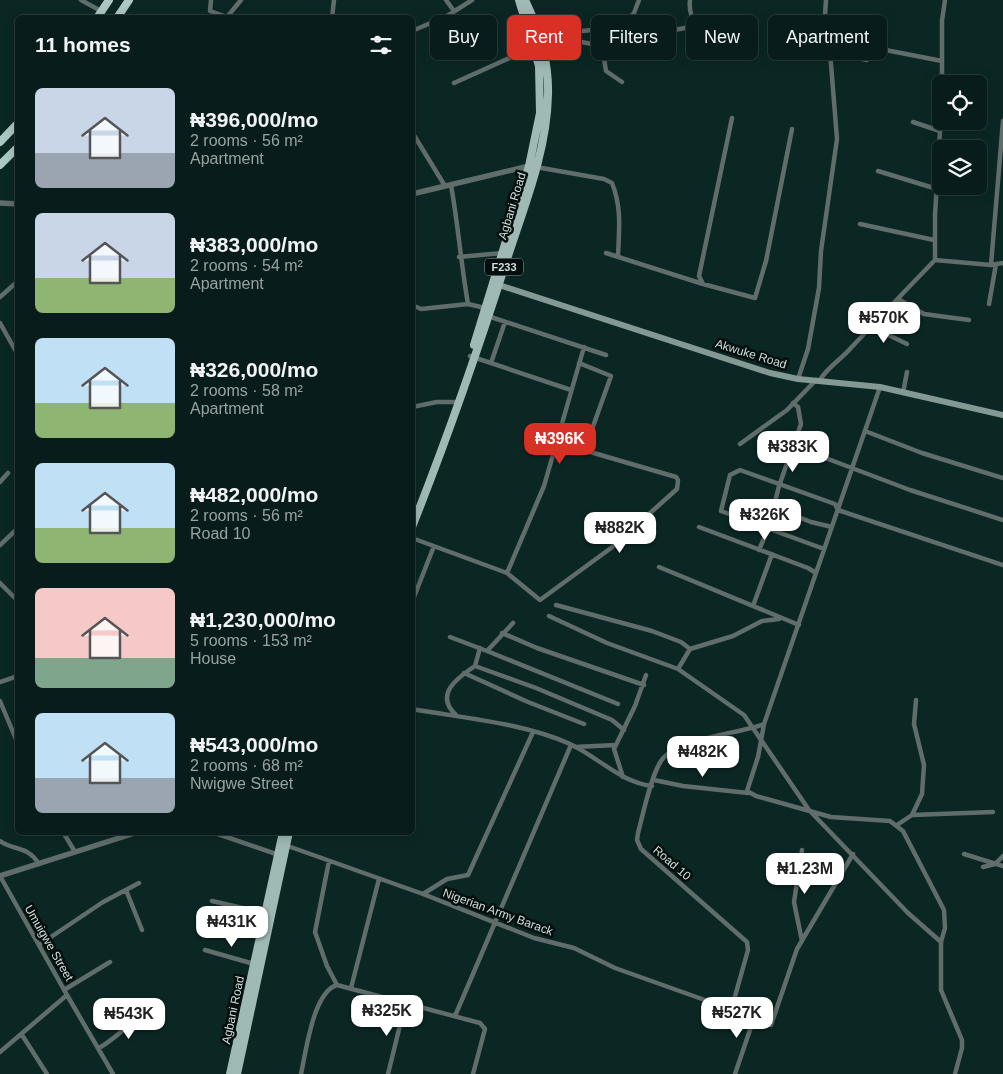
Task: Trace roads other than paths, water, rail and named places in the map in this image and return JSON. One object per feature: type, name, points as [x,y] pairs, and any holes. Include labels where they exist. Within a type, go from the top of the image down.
[{"type":"highway","points":[[99,14],[109,0]]},
{"type":"highway","points":[[119,15],[129,0]]},
{"type":"highway","points":[[0,142],[15,126]]},
{"type":"highway","points":[[0,165],[15,149]]},
{"type":"main road","name":"Agbani Road","points":[[519,0],[525,15]]},
{"type":"main road","name":"Agbani Road","points":[[525,0],[529,15]]},
{"type":"main road","name":"Agbani Road","points":[[415,520],[445,445],[486,308],[496,283],[532,166],[548,105],[544,60]]},
{"type":"main road","name":"Agbani Road","points":[[415,506],[488,316],[502,253],[532,166]]},
{"type":"main road","name":"Akwuke Road","points":[[496,283],[770,373],[798,379],[880,387],[1003,416]]},
{"type":"main road","name":"Agbani Road","points":[[230,1074],[276,854],[282,835]]},
{"type":"main road","name":"Agbani Road","points":[[237,1074],[287,835]]},
{"type":"street","points":[[81,0],[99,14]]},
{"type":"street","points":[[209,15],[212,0]]},
{"type":"street","points":[[230,15],[241,0]]},
{"type":"street","points":[[332,15],[334,0]]},
{"type":"street","points":[[446,0],[454,11]]},
{"type":"street","points":[[415,30],[472,0]]},
{"type":"street","points":[[632,15],[639,0]]},
{"type":"street","points":[[690,0],[692,15]]},
{"type":"street","points":[[825,15],[826,0]]},
{"type":"street","points":[[942,75],[945,0]]},
{"type":"street","points":[[210,11],[222,15]]},
{"type":"street","points":[[887,50],[942,61]]},
{"type":"street","points":[[454,83],[510,60]]},
{"type":"street","points":[[604,60],[606,71],[622,82]]},
{"type":"street","points":[[798,379],[808,349],[819,288],[821,251],[836,158],[837,132],[830,60]]},
{"type":"street","points":[[703,284],[699,276],[732,118]]},
{"type":"street","points":[[989,304],[1003,121]]},
{"type":"street","points":[[912,122],[940,131],[940,140]]},
{"type":"street","points":[[606,253],[703,284],[755,298],[766,261],[792,129]]},
{"type":"street","points":[[415,136],[448,185],[457,217],[459,256],[468,304]]},
{"type":"street","points":[[415,193],[532,166],[604,179],[612,183],[618,198],[620,215],[618,256]]},
{"type":"street","points":[[878,171],[932,187]]},
{"type":"street","points":[[740,444],[754,432],[769,424],[848,352],[870,326],[935,260],[934,240],[937,195]]},
{"type":"street","points":[[0,203],[15,204]]},
{"type":"street","points":[[860,224],[934,240]]},
{"type":"street","points":[[459,256],[502,253]]},
{"type":"street","points":[[935,260],[1003,263]]},
{"type":"street","points":[[0,297],[15,284]]},
{"type":"street","points":[[898,299],[924,314],[969,320]]},
{"type":"street","points":[[415,306],[421,309],[468,304],[486,308]]},
{"type":"street","points":[[488,316],[606,355]]},
{"type":"street","points":[[491,363],[505,322]]},
{"type":"street","points":[[0,323],[15,350]]},
{"type":"street","points":[[870,326],[907,344]]},
{"type":"street","points":[[507,573],[544,486],[584,348]]},
{"type":"street","points":[[472,357],[571,390]]},
{"type":"street","points":[[579,363],[611,376],[585,450]]},
{"type":"street","points":[[903,393],[907,372]]},
{"type":"street","points":[[750,793],[748,788],[758,757],[764,724],[880,387]]},
{"type":"street","points":[[415,406],[437,402],[455,402]]},
{"type":"street","points":[[759,550],[768,529],[779,486],[801,424],[798,407],[793,403]]},
{"type":"street","points":[[865,431],[922,453],[1003,478]]},
{"type":"street","points":[[415,539],[507,573],[537,600],[543,599],[612,548],[677,490],[678,480],[676,477],[556,442]]},
{"type":"street","points":[[799,448],[852,469],[1003,520]]},
{"type":"street","points":[[824,549],[721,511],[720,507],[730,475],[740,470],[779,486],[835,504],[838,510],[1003,565]]},
{"type":"street","points":[[0,482],[8,473]]},
{"type":"street","points":[[773,507],[811,522],[832,527]]},
{"type":"street","points":[[699,527],[816,570]]},
{"type":"street","points":[[0,545],[15,531]]},
{"type":"street","points":[[415,594],[434,546]]},
{"type":"street","points":[[753,606],[772,554]]},
{"type":"street","points":[[659,567],[798,625]]},
{"type":"street","points":[[0,583],[15,598]]},
{"type":"street","points":[[556,605],[652,631],[680,642],[690,649]]},
{"type":"street","points":[[549,616],[607,643],[678,669],[744,715],[809,810],[908,913],[941,942]]},
{"type":"street","points":[[678,669],[690,649],[733,636],[762,622],[779,618]]},
{"type":"street","points":[[487,651],[513,623]]},
{"type":"street","points":[[502,634],[644,685]]},
{"type":"street","points":[[450,637],[618,704]]},
{"type":"street","points":[[458,717],[451,710],[448,690],[459,676],[475,666],[480,648]]},
{"type":"street","points":[[475,666],[536,688],[612,720],[624,730]]},
{"type":"street","points":[[464,673],[528,702],[584,724]]},
{"type":"street","points":[[623,777],[614,752],[644,685],[646,675]]},
{"type":"street","points":[[0,682],[15,677]]},
{"type":"street","points":[[897,825],[912,815],[922,794],[924,765],[914,724],[916,700]]},
{"type":"street","points":[[0,702],[15,736]]},
{"type":"street","points":[[415,710],[532,732],[573,746],[623,777],[643,785],[653,783],[750,793],[831,817],[890,821],[897,825],[907,838],[944,910],[945,928],[941,942],[941,990],[962,1040],[962,1048],[955,1074]]},
{"type":"street","name":"Road 10","points":[[732,1007],[748,950],[747,942],[641,849],[637,840],[660,761],[675,749],[753,729],[764,724]]},
{"type":"street","points":[[423,894],[448,879],[468,875],[532,732]]},
{"type":"street","points":[[573,746],[616,746]]},
{"type":"street","points":[[455,1016],[494,922],[573,746]]},
{"type":"street","points":[[912,815],[993,812]]},
{"type":"street","points":[[65,835],[75,852]]},
{"type":"street","points":[[0,876],[129,835]]},
{"type":"street","points":[[221,835],[276,854]]},
{"type":"street","points":[[0,841],[18,846],[36,858],[39,864]]},
{"type":"street","name":"Nigerian Army Barack","points":[[285,845],[423,894],[534,938],[574,948],[615,968],[671,989],[716,1004],[732,1007]]},
{"type":"street","points":[[802,850],[794,902],[802,941]]},
{"type":"street","points":[[752,1024],[771,1025],[797,949],[853,854]]},
{"type":"street","points":[[964,854],[1003,866]]},
{"type":"street","points":[[983,867],[996,864],[1003,856]]},
{"type":"street","points":[[329,861],[315,932],[327,966],[337,985]]},
{"type":"street","name":"Umuigwe Street","points":[[0,876],[67,995],[0,1052]]},
{"type":"street","points":[[351,988],[379,879]]},
{"type":"street","points":[[39,945],[103,902],[139,883]]},
{"type":"street","points":[[126,890],[142,930]]},
{"type":"street","points":[[212,901],[264,913]]},
{"type":"street","points":[[205,950],[254,964]]},
{"type":"street","points":[[64,990],[110,962]]},
{"type":"street","points":[[301,1074],[320,1002],[329,989],[337,985],[405,1005],[455,1016],[484,1026],[473,1074]]},
{"type":"street","points":[[67,995],[113,1074]]},
{"type":"street","points":[[388,1074],[405,1005]]},
{"type":"street","points":[[732,1007],[749,1015],[752,1024],[734,1074]]},
{"type":"street","points":[[99,1048],[114,1040],[135,1019],[147,1013]]},
{"type":"street","points":[[22,1035],[47,1074]]}]
